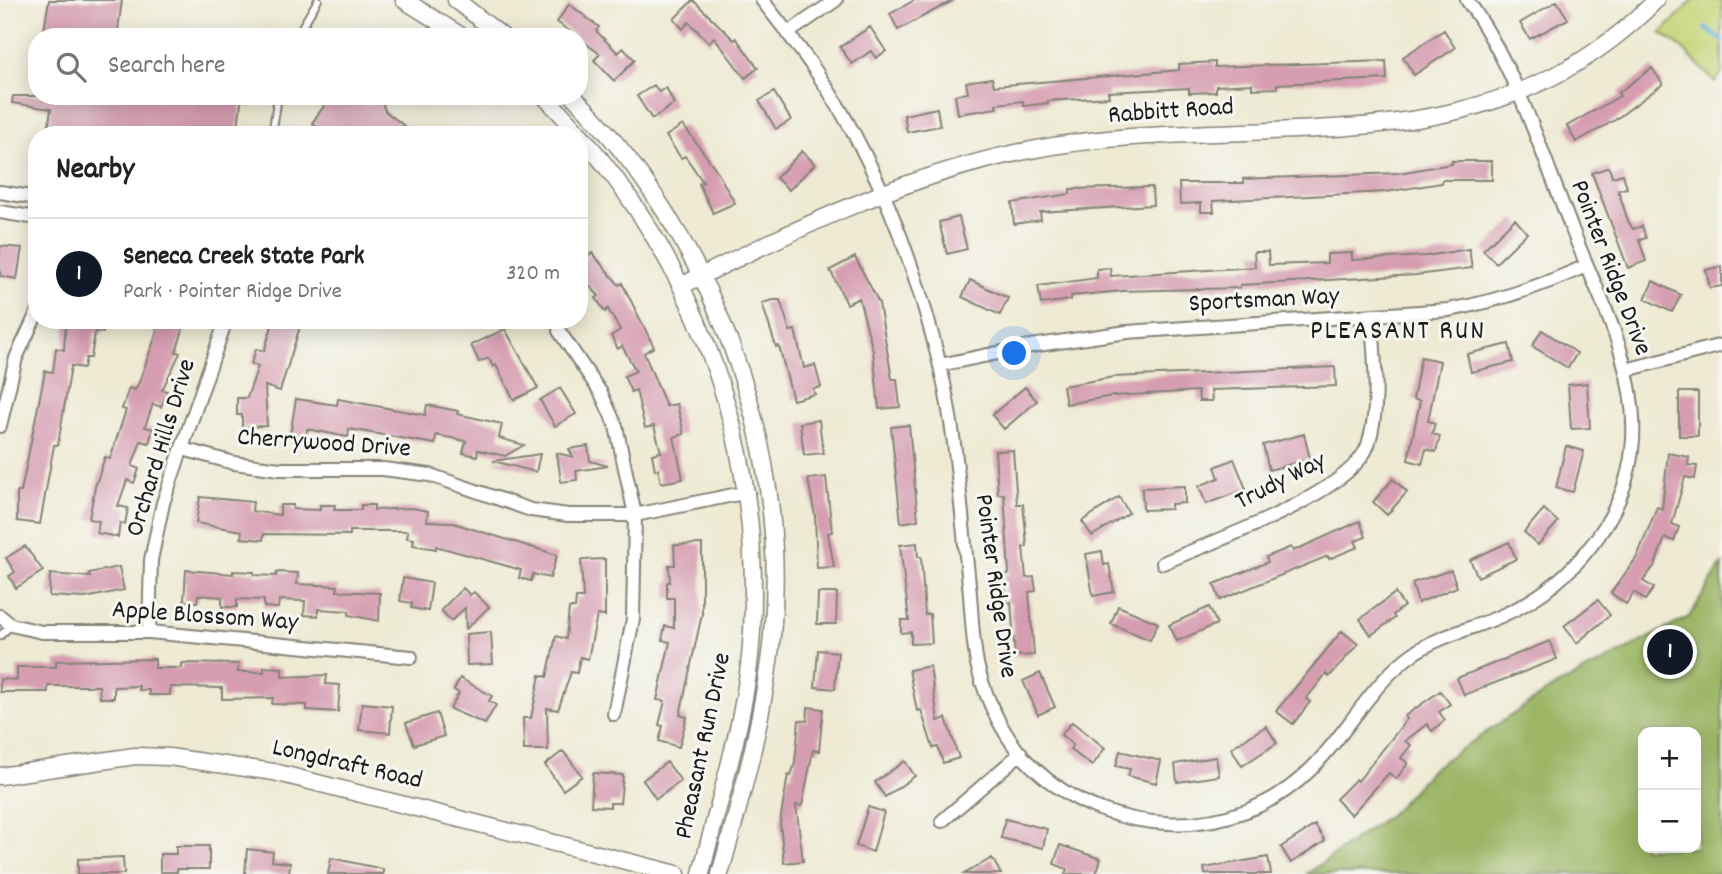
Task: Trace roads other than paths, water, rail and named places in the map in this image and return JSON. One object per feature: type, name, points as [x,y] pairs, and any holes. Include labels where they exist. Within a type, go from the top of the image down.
[{"type":"street","points":[[404,0],[449,28]]},
{"type":"street","points":[[456,0],[492,28]]},
{"type":"street","name":"Pointer Ridge Drive","points":[[762,0],[813,67],[844,117],[913,268],[940,365],[951,420],[978,666],[994,711],[1034,769],[1082,803],[1121,817],[1159,824],[1198,823],[1237,816],[1281,794],[1306,775],[1330,749],[1379,682],[1415,653],[1449,634],[1503,616],[1549,589],[1590,548],[1618,497],[1632,452],[1633,416],[1626,370],[1518,94],[1486,26],[1467,0]]},
{"type":"street","points":[[788,33],[836,0]]},
{"type":"street","name":"Rabbitt Road","points":[[682,285],[881,193],[955,167],[1033,149],[1099,141],[1421,121],[1478,108],[1518,94],[1564,72],[1607,46],[1656,0]]},
{"type":"street","name":"Pheasant Run Drive","points":[[553,105],[574,126]]},
{"type":"street","name":"Pheasant Run Drive","points":[[581,105],[632,164],[672,222],[701,276],[727,338],[749,404],[768,489],[774,564],[772,634],[763,706],[720,874]]},
{"type":"street","name":"Pheasant Run Drive","points":[[588,142],[616,176],[654,233],[682,285],[709,345],[730,409],[748,492],[754,565],[752,633],[743,703],[701,874]]},
{"type":"street","points":[[0,192],[28,197]]},
{"type":"street","points":[[0,212],[28,217]]},
{"type":"street","name":"Sportsman Way","points":[[940,365],[1031,346],[1127,332],[1372,318],[1483,304],[1543,285],[1586,266]]},
{"type":"street","name":"Trudy Way","points":[[1163,563],[1324,491],[1354,467],[1367,448],[1373,425],[1372,318]]},
{"type":"street","points":[[0,426],[16,358],[30,329]]},
{"type":"street","name":"Orchard Hills Drive","points":[[149,632],[151,559],[163,503],[223,329]]},
{"type":"street","points":[[559,331],[601,393],[616,426],[635,515],[633,619],[614,714]]},
{"type":"street","points":[[1626,370],[1722,345]]},
{"type":"street","name":"Cherrywood Drive","points":[[183,449],[234,463],[280,470],[383,469],[430,475],[531,510],[568,515],[635,515],[748,492]]},
{"type":"street","name":"Apple Blossom Way","points":[[0,616],[11,625],[42,632],[149,632],[411,657]]},
{"type":"street","points":[[942,821],[1021,753]]},
{"type":"street","name":"Longdraft Road","points":[[0,776],[135,756],[169,757],[274,772],[677,874]]},
{"type":"lane","points":[[301,28],[318,0]]},
{"type":"lane","points":[[273,126],[277,105]]},
{"type":"lane","points":[[0,636],[11,625]]},
{"type":"waterway","points":[[1705,28],[1722,41]]},
{"type":"place","name":"Seneca Creek State Park","points":[[1670,652]]},
{"type":"district","name":"PLEASANT RUN","points":[[1398,333]]}]
